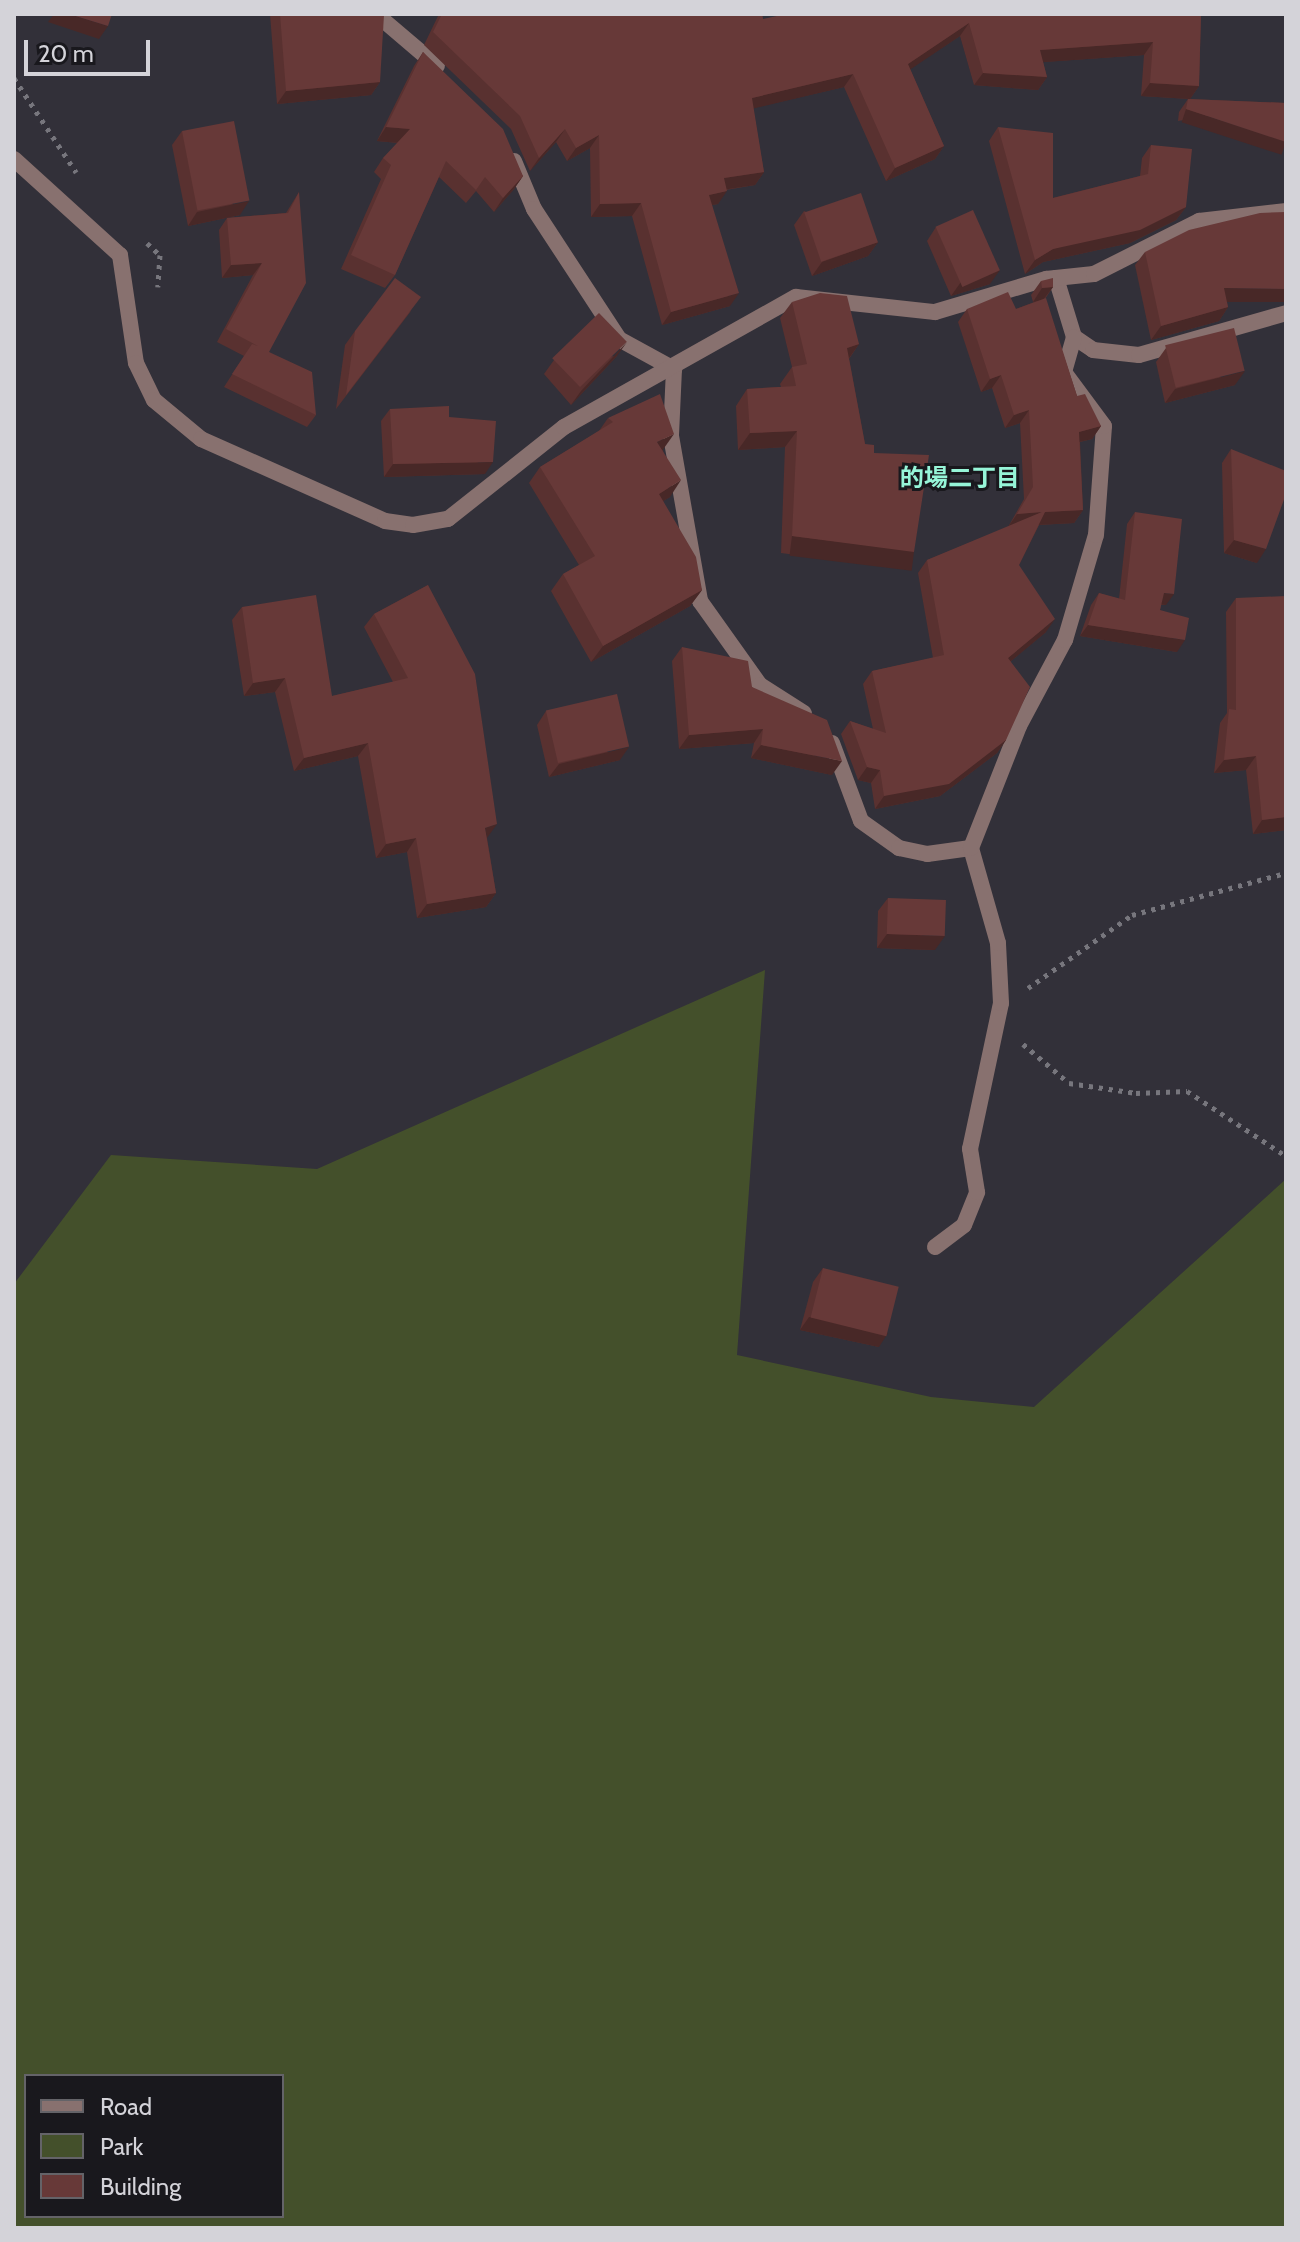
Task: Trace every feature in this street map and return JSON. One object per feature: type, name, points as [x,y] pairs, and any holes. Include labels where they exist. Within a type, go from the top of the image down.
[{"type":"street","points":[[376,14],[455,85]]},
{"type":"street","points":[[503,136],[534,209],[619,339],[674,369]]},
{"type":"street","points":[[14,159],[120,255],[136,363],[154,400],[201,439],[385,521],[448,519],[564,427],[674,369],[796,297],[935,312],[1056,278],[1117,265],[1199,221],[1286,211]]},
{"type":"street","points":[[935,1247],[964,1225],[977,1192],[970,1149],[1001,1003],[998,943],[971,848],[1019,726],[1065,640],[1096,535],[1104,426],[1064,372],[1074,337],[1056,278]]},
{"type":"street","points":[[1074,337],[1093,350],[1139,355],[1286,313]]},
{"type":"street","points":[[674,369],[671,436],[700,601],[760,685],[826,726],[861,821],[899,848],[927,854],[971,848]]},
{"type":"path","points":[[1286,873],[1132,915],[1001,1003],[1018,1040],[1069,1083],[1136,1093],[1187,1091],[1286,1156]]},
{"type":"green space","points":[[765,970],[737,1355],[931,1397],[1034,1407],[1286,1179],[1286,2228],[14,2228],[14,1284],[111,1155],[317,1169]]},
{"type":"building","points":[[69,14],[112,14],[108,26]]},
{"type":"building","points":[[280,14],[384,15],[380,82],[286,91]]},
{"type":"building","points":[[442,14],[762,14],[763,19],[786,14],[1201,14],[1199,86],[1150,83],[1153,42],[1040,50],[1047,77],[983,73],[969,23],[908,64],[944,146],[895,168],[853,74],[752,98],[764,172],[724,178],[727,191],[709,195],[739,293],[671,312],[641,203],[600,204],[599,135],[576,148],[565,129],[539,158],[520,116],[433,32]]},
{"type":"building","points":[[423,52],[503,129],[523,176],[503,198],[485,177],[476,190],[446,161],[395,275],[351,255],[391,165],[383,158],[410,129],[386,127]]},
{"type":"building","points":[[1188,99],[1286,103],[1286,142],[1186,109]]},
{"type":"building","points":[[234,121],[249,201],[197,211],[182,131]]},
{"type":"building","points":[[998,127],[1053,133],[1053,198],[1148,174],[1151,145],[1192,149],[1186,207],[1140,230],[1053,249],[1035,260]]},
{"type":"building","points":[[299,192],[306,283],[269,352],[312,372],[316,415],[232,374],[252,344],[258,346],[226,329],[262,263],[231,265],[227,218],[288,213]]},
{"type":"building","points":[[861,193],[878,242],[821,262],[804,213]]},
{"type":"building","points":[[973,210],[1000,270],[962,287],[936,227]]},
{"type":"building","points":[[1286,212],[1286,289],[1224,288],[1228,307],[1161,326],[1145,252],[1189,230],[1260,213]]},
{"type":"building","points":[[395,278],[421,297],[346,395],[355,331]]},
{"type":"building","points":[[1053,278],[1053,287],[1042,288],[1041,281]]},
{"type":"building","points":[[1008,292],[1016,309],[1046,298],[1077,396],[1085,394],[1101,426],[1079,432],[1083,510],[1045,512],[1019,565],[1055,619],[1008,658],[1030,687],[1006,740],[949,784],[884,796],[880,770],[867,767],[850,721],[886,733],[872,671],[944,655],[927,560],[1042,512],[1017,514],[1033,487],[1029,410],[1014,415],[1001,375],[990,379],[967,309]]},
{"type":"building","points":[[820,293],[847,296],[859,344],[847,348],[865,444],[874,445],[874,453],[929,455],[914,552],[792,536],[797,431],[750,433],[747,389],[796,386],[792,367],[807,364],[792,302]]},
{"type":"building","points":[[599,313],[627,342],[580,387],[552,358]]},
{"type":"building","points":[[1234,328],[1245,371],[1176,388],[1165,345]]},
{"type":"building","points":[[660,394],[674,434],[657,442],[681,480],[659,494],[696,557],[702,590],[603,646],[563,574],[595,556],[540,467],[613,422],[608,418]]},
{"type":"building","points":[[449,406],[449,417],[496,421],[493,462],[393,464],[390,409]]},
{"type":"building","points":[[1231,449],[1286,471],[1286,494],[1266,549],[1234,540]]},
{"type":"building","points":[[1135,512],[1182,519],[1174,594],[1164,593],[1160,610],[1189,618],[1185,640],[1088,625],[1099,593],[1125,600]]},
{"type":"building","points":[[428,585],[475,674],[497,824],[485,828],[496,893],[427,904],[416,838],[386,844],[368,743],[304,758],[285,678],[253,683],[242,607],[316,595],[332,696],[408,678],[374,614]]},
{"type":"building","points":[[1286,596],[1286,817],[1262,820],[1256,756],[1224,760],[1229,709],[1236,710],[1236,598]]},
{"type":"building","points":[[682,647],[748,661],[752,687],[827,720],[842,761],[761,745],[763,729],[689,735]]},
{"type":"building","points":[[617,694],[629,747],[558,763],[546,710]]},
{"type":"building","points":[[888,898],[946,900],[945,936],[887,934]]},
{"type":"building","points":[[823,1268],[899,1287],[886,1336],[811,1317]]},
{"type":"district","name":"的場二丁目","points":[[960,478]]}]
